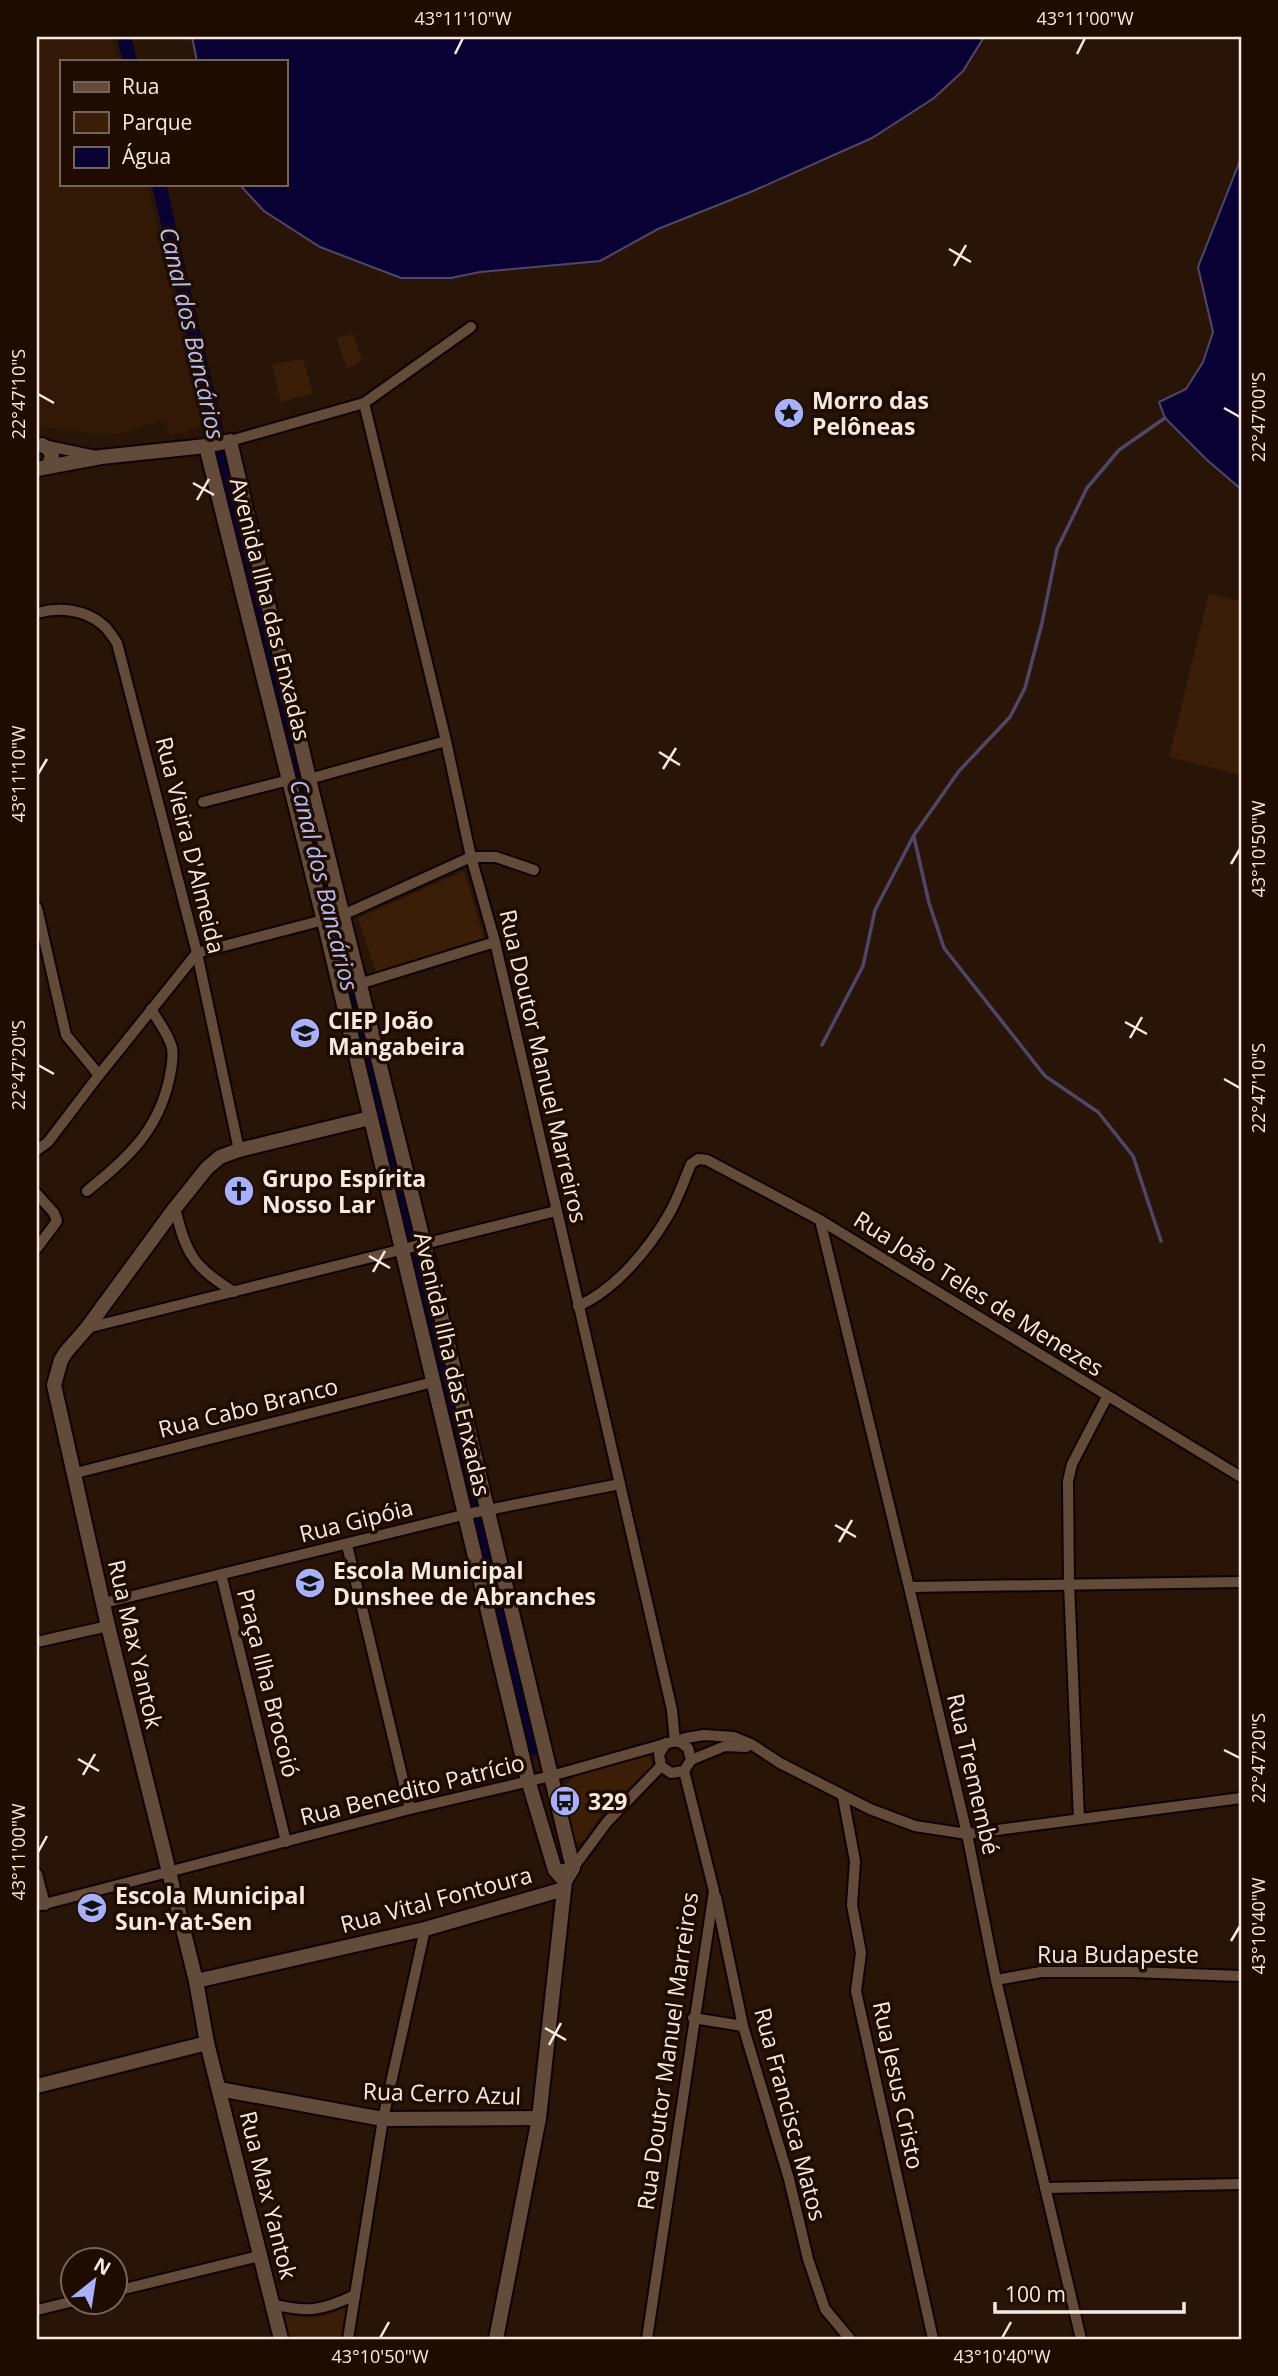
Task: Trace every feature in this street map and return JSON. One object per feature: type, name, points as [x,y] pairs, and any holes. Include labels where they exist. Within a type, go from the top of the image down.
[{"type":"street","points":[[41,468],[101,457],[207,446],[364,402],[471,327]]},
{"type":"street","name":"Rua Doutor Manuel Marreiros","points":[[364,402],[446,741],[471,857],[495,942],[620,1484],[672,1710],[673,1742]]},
{"type":"street","name":"Avenida Ilha das Enxadas","points":[[229,441],[359,984],[413,1247],[433,1382],[528,1780],[555,1870],[564,1885]]},
{"type":"street","points":[[39,444],[101,457]]},
{"type":"street","points":[[39,444],[49,449],[52,456],[52,461],[41,468]]},
{"type":"street","name":"Avenida Ilha das Enxadas","points":[[207,446],[325,921],[370,1118],[413,1247],[487,1510],[572,1868]]},
{"type":"street","name":"Rua Vieira D'Almeida","points":[[37,613],[55,608],[81,613],[103,624],[117,643],[197,953],[239,1150]]},
{"type":"street","points":[[309,779],[446,741]]},
{"type":"street","points":[[203,802],[289,780]]},
{"type":"street","points":[[37,1150],[48,1142],[197,953],[342,916],[471,857],[496,857],[534,870]]},
{"type":"street","points":[[37,908],[66,1035],[99,1075]]},
{"type":"street","points":[[359,984],[495,942]]},
{"type":"street","points":[[87,1191],[125,1160],[149,1130],[165,1094],[172,1066],[172,1047],[152,1009]]},
{"type":"street","name":"Rua Max Yantok","points":[[281,2339],[207,2043],[196,1981],[108,1626],[54,1385],[61,1360],[175,1208],[207,1168],[220,1157],[370,1118]]},
{"type":"street","name":"Rua João Teles de Menezes","points":[[578,1306],[596,1298],[615,1283],[669,1214],[691,1164],[698,1159],[707,1160],[820,1220],[1241,1478]]},
{"type":"street","points":[[37,1194],[41,1206],[57,1221],[37,1248]]},
{"type":"street","points":[[175,1208],[181,1236],[191,1258],[209,1276],[234,1292]]},
{"type":"street","points":[[87,1328],[556,1211]]},
{"type":"street","name":"Rua Tremembé","points":[[820,1220],[967,1834],[996,1980],[1081,2339]]},
{"type":"street","name":"Rua Cabo Branco","points":[[72,1474],[433,1382]]},
{"type":"street","points":[[1079,1819],[1069,1584],[1069,1473],[1107,1397]]},
{"type":"street","name":"Rua Gipóia","points":[[104,1604],[466,1514],[620,1484]]},
{"type":"street","points":[[347,1545],[410,1809]]},
{"type":"street","name":"Praça Ilha Brocoió","points":[[221,1574],[286,1842]]},
{"type":"street","points":[[909,1587],[1241,1582]]},
{"type":"street","points":[[37,1642],[108,1626]]},
{"type":"street","name":"Rua Benedito Patrício","points":[[41,1905],[705,1735],[723,1736],[751,1744],[763,1751]]},
{"type":"street","points":[[691,1760],[688,1748],[673,1742],[659,1754],[661,1766],[671,1773],[684,1771],[691,1760],[725,1746],[763,1751],[843,1797],[915,1826],[967,1834],[1241,1798]]},
{"type":"street","points":[[496,2339],[539,2118],[564,1885],[572,1868],[607,1822],[661,1766]]},
{"type":"street","name":"Rua Doutor Manuel Marreiros","points":[[647,2339],[714,1891],[684,1771]]},
{"type":"street","name":"Rua Jesus Cristo","points":[[843,1797],[855,1861],[852,1905],[861,1953],[856,1991],[933,2339]]},
{"type":"street","points":[[555,1870],[572,1868]]},
{"type":"street","points":[[37,1874],[41,1905]]},
{"type":"street","name":"Rua Vital Fontoura","points":[[196,1981],[425,1929],[564,1885]]},
{"type":"street","name":"Rua Francisca Matos","points":[[714,1891],[743,2026],[789,2179],[808,2259],[825,2309],[850,2339]]},
{"type":"street","points":[[348,2339],[383,2119],[425,1929]]},
{"type":"street","name":"Rua Budapeste","points":[[996,1980],[1041,1972],[1241,1976]]},
{"type":"street","points":[[694,2018],[743,2026]]},
{"type":"street","points":[[37,2086],[207,2043]]},
{"type":"street","name":"Rua Cerro Azul","points":[[219,2089],[383,2119],[539,2118]]},
{"type":"street","points":[[1045,2188],[1241,2184]]},
{"type":"street","points":[[130,2288],[259,2256]]},
{"type":"street","points":[[272,2304],[294,2310],[314,2311],[355,2295]]},
{"type":"street","points":[[37,2310],[60,2304]]},
{"type":"shaded area","points":[[37,37],[112,37],[118,60],[60,60],[60,186],[147,186],[204,425],[170,436],[165,419],[121,433],[95,434],[37,426]]},
{"type":"green space","points":[[353,334],[362,360],[347,369],[337,338]]},
{"type":"green space","points":[[303,359],[313,393],[281,402],[272,364]]},
{"type":"green space","points":[[1209,594],[1241,602],[1241,775],[1169,757]]},
{"type":"green space","points":[[464,871],[484,938],[376,972],[358,918]]},
{"type":"green space","points":[[650,1755],[652,1769],[609,1804],[583,1842],[574,1841],[563,1796],[567,1783],[577,1775]]},
{"type":"green space","points":[[349,2306],[347,2328],[342,2339],[286,2339],[284,2313],[317,2317]]},
{"type":"water","points":[[192,37],[984,37],[963,71],[934,98],[872,138],[753,191],[658,229],[600,261],[480,272],[451,278],[401,278],[320,247],[264,211],[241,186],[287,186],[287,60],[197,60]]},
{"type":"water","points":[[1241,158],[1241,489],[1165,418],[1159,402],[1186,389],[1203,362],[1213,332],[1198,267]]},
{"type":"waterway","name":"Canal dos Bancários","points":[[124,37],[130,60]]},
{"type":"waterway","name":"Canal dos Bancários","points":[[159,186],[534,1748]]},
{"type":"waterway","points":[[822,1045],[863,966],[875,910],[914,835],[959,771],[1010,717],[1025,688],[1057,549],[1087,488],[1119,450],[1165,418]]},
{"type":"waterway","points":[[914,837],[929,903],[944,948],[1045,1076],[1098,1112],[1133,1156],[1161,1241]]},
{"type":"place","name":"Morro das Pelôneas","points":[[789,413]]},
{"type":"place","name":"CIEP João Mangabeira","points":[[305,1033]]},
{"type":"place","name":"Grupo Espírita Nosso Lar","points":[[239,1191]]},
{"type":"place","name":"Escola Municipal Dunshee de Abranches","points":[[310,1583]]},
{"type":"place","name":"329","points":[[565,1801]]},
{"type":"place","name":"Escola Municipal Sun-Yat-Sen","points":[[92,1908]]}]
